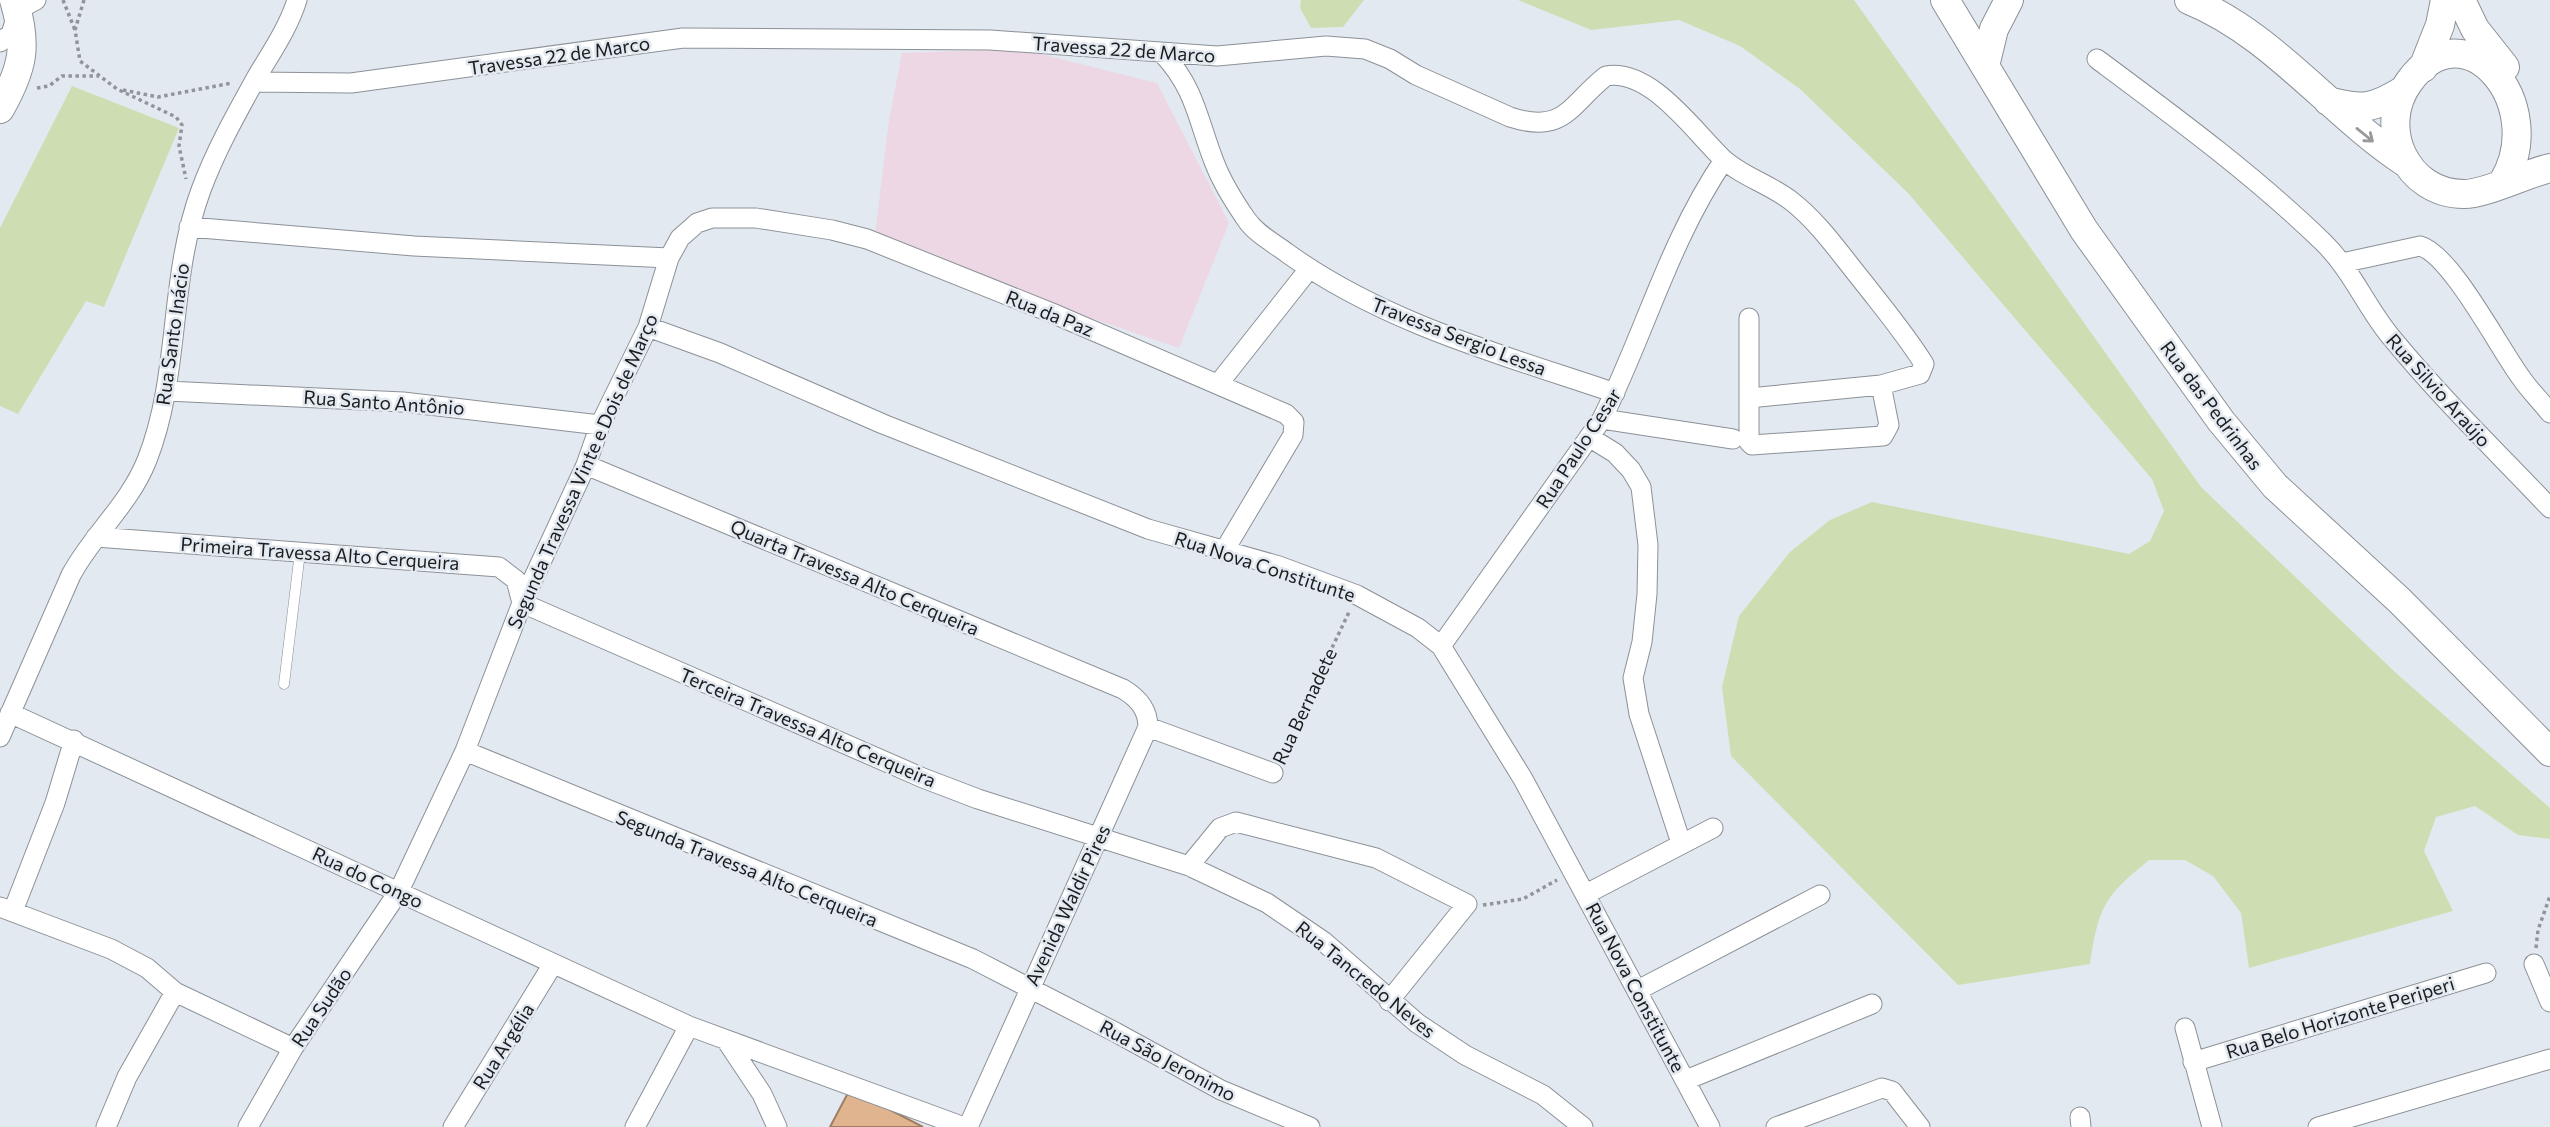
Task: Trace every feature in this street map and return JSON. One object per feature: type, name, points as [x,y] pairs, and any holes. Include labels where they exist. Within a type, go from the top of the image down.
[{"type":"main road","points":[[1949,6],[2007,0]]},
{"type":"main road","points":[[1985,66],[1994,29],[2007,0]]},
{"type":"main road","points":[[2189,0],[2241,29],[2362,132],[2406,163],[2425,183],[2451,193],[2478,192],[2503,181],[2550,167]]},
{"type":"main road","points":[[2328,101],[2365,108],[2381,104],[2402,91],[2423,68],[2440,25],[2445,0]]},
{"type":"main road","points":[[2461,0],[2475,29],[2533,100],[2530,141],[2522,161],[2503,181]]},
{"type":"main road","points":[[7,82],[23,46],[19,2]]},
{"type":"main road","name":"Rua das Pedrinhas","points":[[1949,6],[2084,230],[2195,387],[2254,462],[2311,521],[2399,600],[2550,752]]},
{"type":"main road","points":[[2423,68],[2446,57],[2458,55],[2484,58],[2506,69]]},
{"type":"main road","points":[[2402,91],[2395,113],[2395,135],[2406,163]]},
{"type":"street","name":"Rua Santo Inácio","points":[[0,737],[71,575],[96,537],[116,515],[139,478],[167,391],[179,268],[201,190],[225,136],[287,26],[296,0]]},
{"type":"street","points":[[0,42],[15,27],[19,2]]},
{"type":"street","name":"Travessa 22 de Marco","points":[[254,82],[351,83],[683,38],[990,40],[1163,54],[1242,55],[1326,46],[1365,49],[1474,102],[1524,121],[1560,118],[1574,109],[1606,76],[1625,74],[1639,80],[1663,100],[1724,160],[1777,191],[1800,209],[1837,248],[1904,332],[1924,364],[1920,374],[1881,385]]},
{"type":"street","name":"Travessa Sergio Lessa","points":[[1163,54],[1181,75],[1196,102],[1215,166],[1247,221],[1309,269],[1386,311],[1615,393]]},
{"type":"street","name":"Rua Silvio Araújo","points":[[2097,59],[2204,139],[2315,235],[2342,263],[2388,334],[2427,380],[2473,431],[2550,508]]},
{"type":"street","name":"Rua Paulo Cesar","points":[[1441,646],[1601,419],[1615,393],[1682,230],[1724,160]]},
{"type":"street","name":"Rua da Paz","points":[[669,258],[680,238],[697,223],[712,218],[756,218],[832,230],[867,239],[1219,383],[1286,414],[1295,427],[1224,551]]},
{"type":"street","points":[[189,227],[414,246],[669,258]]},
{"type":"street","points":[[2342,263],[2420,246],[2430,249],[2463,289],[2522,379],[2550,413]]},
{"type":"street","name":"Segunda Travessa Vinte e Dois de Março","points":[[399,891],[465,751],[522,603],[586,465],[600,425],[648,327],[669,258]]},
{"type":"street","points":[[1219,383],[1309,269]]},
{"type":"street","points":[[1741,441],[1749,398],[1749,317]]},
{"type":"street","name":"Rua Nova Constitunte","points":[[648,327],[720,353],[883,424],[1136,524],[1357,594],[1418,628],[1441,646],[1523,779],[1710,1127]]},
{"type":"street","points":[[1601,419],[1741,441],[1757,446],[1883,436],[1889,425],[1881,385],[1749,398]]},
{"type":"street","name":"Rua Santo Antônio","points":[[167,391],[403,402],[600,425]]},
{"type":"street","points":[[1589,437],[1615,453],[1632,470],[1641,487],[1648,545],[1647,594],[1642,642],[1633,678],[1639,714],[1681,843]]},
{"type":"street","name":"Quarta Travessa Alto Cerqueira","points":[[586,465],[1123,689],[1134,695],[1145,710],[1148,727]]},
{"type":"street","name":"Primeira Travessa Alto Cerqueira","points":[[96,537],[499,567],[516,580],[522,603]]},
{"type":"street","name":"Terceira Travessa Alto Cerqueira","points":[[522,603],[923,778],[1098,839]]},
{"type":"street","name":"Rua do Congo","points":[[10,713],[74,740],[689,1026],[966,1127]]},
{"type":"street","name":"Rua Bernadete","points":[[1148,727],[1273,773]]},
{"type":"street","name":"Avenida Waldir Pires","points":[[966,1127],[1148,727]]},
{"type":"street","points":[[74,740],[55,803],[7,909],[111,949],[147,968],[175,992],[293,1048]]},
{"type":"street","name":"Segunda Travessa Alto Cerqueira","points":[[465,751],[973,959],[1029,986]]},
{"type":"street","points":[[1189,866],[1220,828],[1236,822],[1376,858],[1467,904],[1389,1001]]},
{"type":"street","points":[[1586,894],[1713,828]]},
{"type":"street","name":"Rua Tancredo Neves","points":[[1098,839],[1189,866],[1285,913],[1331,948],[1389,1001],[1444,1042],[1543,1095],[1583,1127]]},
{"type":"street","name":"Rua Sudão","points":[[248,1127],[293,1048],[399,891]]},
{"type":"street","points":[[1638,990],[1820,895]]},
{"type":"street","name":"Rua Argélia","points":[[453,1127],[553,964]]},
{"type":"street","points":[[2534,964],[2550,1002]]},
{"type":"street","name":"Rua Belo Horizonte Periperi","points":[[2193,1062],[2486,973]]},
{"type":"street","name":"Rua São Jeronimo","points":[[1029,986],[1274,1121],[1310,1127]]},
{"type":"street","points":[[106,1127],[127,1077],[175,992]]},
{"type":"street","points":[[1686,1080],[1871,1004]]},
{"type":"street","points":[[635,1127],[689,1026]]},
{"type":"street","points":[[2185,1028],[2212,1127]]},
{"type":"street","points":[[726,1040],[762,1094],[777,1127]]},
{"type":"street","points":[[2318,1127],[2550,1059]]},
{"type":"street","points":[[1776,1127],[1877,1088],[1887,1088],[1898,1097],[1920,1127]]},
{"type":"lane","points":[[284,684],[300,552]]},
{"type":"path","points":[[63,0],[75,30],[80,61],[117,89],[176,117],[182,125],[180,155],[185,179],[201,190]]},
{"type":"path","points":[[75,30],[84,0]]},
{"type":"path","points":[[7,82],[49,86],[62,76],[101,76]]},
{"type":"path","points":[[117,89],[158,97],[218,84],[254,82]]},
{"type":"path","name":"Rua Bernadete","points":[[1273,773],[1357,594]]},
{"type":"path","points":[[1467,904],[1497,905],[1523,900],[1574,872]]},
{"type":"path","points":[[2534,964],[2538,930],[2550,896]]},
{"type":"shaded area","points":[[1021,49],[1157,83],[1229,223],[1179,348],[965,275],[875,234],[889,120],[902,53]]},
{"type":"green space","points":[[1301,0],[1364,0],[1343,27],[1311,28],[1300,8]]},
{"type":"green space","points":[[1518,0],[1854,0],[2201,487],[2396,673],[2550,808],[2550,839],[2518,835],[2475,806],[2436,817],[2424,851],[2453,911],[2249,968],[2241,913],[2213,876],[2185,860],[2149,860],[2122,884],[2106,904],[2097,928],[2090,964],[1958,985],[1731,756],[1722,687],[1739,616],[1790,552],[1830,520],[1872,502],[2129,554],[2150,541],[2164,511],[2152,479],[1908,193],[1800,89],[1740,46],[1679,20],[1591,30]]},
{"type":"green space","points":[[72,86],[179,128],[104,307],[86,301],[18,414],[0,406],[0,228]]},
{"type":"building","points":[[850,1089],[923,1127],[830,1127]]}]
